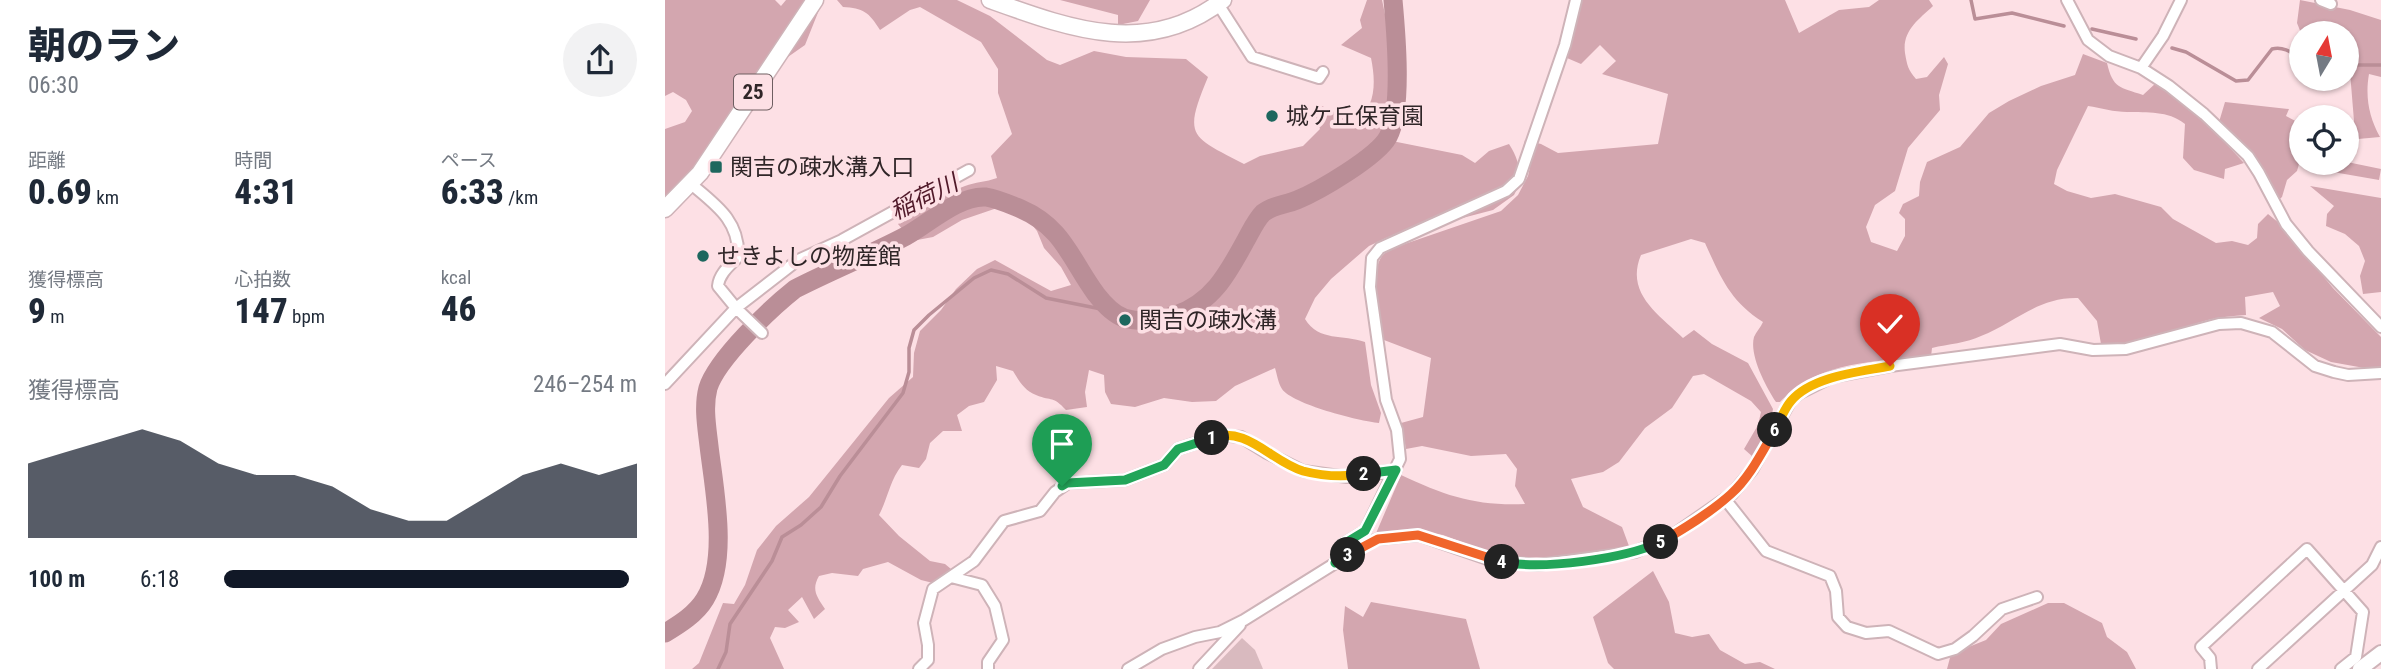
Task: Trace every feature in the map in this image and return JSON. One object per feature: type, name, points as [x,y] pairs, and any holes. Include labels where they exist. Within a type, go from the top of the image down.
[{"type":"main road","name":"25","points":[[665,209],[691,184],[815,0]]},
{"type":"main road","points":[[990,0],[1056,21],[1120,34],[1145,34],[1184,25],[1221,2]]},
{"type":"main road","points":[[2360,669],[2381,653]]},
{"type":"street","points":[[1335,563],[1342,545],[1365,531],[1396,470],[1400,450],[1384,387],[1370,287],[1373,258],[1380,248],[1506,191],[1519,179],[1565,45],[1576,0]]},
{"type":"street","points":[[2067,0],[2088,40],[2120,62],[2141,68],[2204,114],[2248,156],[2286,224],[2308,251],[2381,327]]},
{"type":"street","points":[[2141,68],[2163,36],[2181,0]]},
{"type":"street","points":[[1221,2],[1252,57],[1319,78],[1323,72]]},
{"type":"street","points":[[665,384],[736,308],[798,260],[842,240],[969,170]]},
{"type":"street","points":[[691,184],[726,214],[739,247],[738,257],[723,272],[718,286],[762,333]]},
{"type":"street","points":[[1128,669],[1162,649],[1195,637],[1220,632],[1244,620],[1378,539],[1418,535],[1490,559],[1537,565],[1635,552],[1660,542],[1725,499],[1752,470],[1787,407],[1800,393],[1832,377],[1890,366],[2060,344],[2093,350],[2126,349],[2231,323],[2273,332],[2315,366],[2348,375],[2381,373]]},
{"type":"street","points":[[919,669],[928,660],[924,623],[933,589],[974,561],[1005,521],[1039,511],[1055,492],[1067,483],[1125,480],[1164,465],[1178,449],[1220,435],[1241,437],[1303,471],[1347,477],[1396,470]]},
{"type":"street","points":[[1725,499],[1766,551],[1821,570],[1830,576],[1836,591],[1838,617],[1847,627],[1866,633],[1889,631],[1938,654],[1955,649],[2002,609],[2037,597]]},
{"type":"street","points":[[2258,669],[2372,565],[2381,547]]},
{"type":"street","points":[[2211,669],[2210,659],[2201,647],[2307,549],[2363,612],[2356,657],[2341,669]]},
{"type":"street","points":[[951,577],[982,585],[995,606],[1003,640],[988,662],[988,669]]},
{"type":"street","points":[[1199,669],[1244,620]]},
{"type":"shaded area","points":[[665,0],[775,0],[781,6],[786,0],[823,0],[805,45],[785,59],[753,75],[697,165],[678,188],[665,197],[665,129],[685,122],[692,111],[686,100],[673,92],[665,96]]},
{"type":"shaded area","points":[[837,0],[957,0],[990,16],[1047,60],[1060,65],[1094,51],[1126,57],[1186,59],[1208,77],[1195,112],[1196,132],[1212,147],[1244,164],[1260,156],[1303,146],[1320,129],[1316,118],[1318,104],[1355,122],[1362,116],[1373,94],[1371,58],[1341,45],[1362,28],[1360,20],[1367,0],[1382,0],[1386,19],[1403,51],[1403,98],[1397,131],[1392,141],[1462,155],[1475,163],[1489,151],[1509,144],[1522,179],[1514,195],[1493,210],[1386,238],[1369,246],[1331,279],[1315,298],[1305,319],[1311,326],[1324,334],[1365,342],[1371,385],[1381,413],[1379,423],[1312,406],[1288,395],[1282,389],[1275,368],[1235,386],[1216,401],[1192,402],[1164,398],[1135,407],[1111,404],[1105,392],[1104,375],[1089,370],[1085,392],[1087,407],[1066,410],[1055,401],[1029,391],[1013,371],[996,366],[997,380],[984,402],[969,406],[957,415],[962,431],[943,431],[930,443],[926,459],[919,468],[902,465],[879,515],[899,536],[930,561],[945,564],[951,569],[937,584],[921,580],[888,562],[863,569],[858,576],[832,573],[819,576],[815,589],[825,609],[814,619],[802,597],[788,610],[799,622],[785,628],[775,627],[770,638],[784,669],[692,669],[699,663],[723,603],[734,604],[745,585],[757,550],[776,526],[809,497],[889,398],[913,377],[914,353],[920,331],[941,310],[956,289],[977,269],[995,260],[1051,291],[1071,285],[1025,216],[1000,207],[962,220],[933,237],[912,241],[898,224],[947,194],[997,178],[991,156],[1012,134],[998,93],[998,69],[981,42],[920,7],[910,10],[880,30],[865,12],[843,7]]},
{"type":"shaded area","points":[[1060,0],[1150,0],[1138,21],[1118,25],[1118,15]]},
{"type":"shaded area","points":[[1575,0],[1785,0],[1799,33],[1839,10],[1869,7],[1879,0],[1929,0],[1933,6],[1909,32],[1905,53],[1908,67],[1916,79],[1927,77],[1944,57],[1948,64],[1939,95],[1940,110],[1908,148],[1895,191],[1875,205],[1866,227],[1871,242],[1897,251],[1905,236],[1905,219],[1899,213],[1903,204],[1919,196],[1920,182],[1927,162],[1960,147],[1989,113],[2041,86],[2075,75],[2083,54],[2107,63],[2115,82],[2129,90],[2143,95],[2157,82],[2190,105],[2244,163],[2225,169],[2224,179],[2194,170],[2183,158],[2185,124],[2171,116],[2157,113],[2088,106],[2057,170],[2054,184],[2091,198],[2115,194],[2161,207],[2173,219],[2216,243],[2232,241],[2248,245],[2257,238],[2258,224],[2268,214],[2279,223],[2333,288],[2381,337],[2381,371],[2331,362],[2305,350],[2282,329],[2259,318],[2280,306],[2273,292],[2245,297],[2246,315],[2213,319],[2143,340],[2116,344],[2101,344],[2097,321],[2078,298],[2039,306],[1976,338],[1932,348],[1931,357],[1870,362],[1831,370],[1813,378],[1780,402],[1776,402],[1763,380],[1754,353],[1754,337],[1763,322],[1734,297],[1705,243],[1691,239],[1641,255],[1637,281],[1647,302],[1683,338],[1694,330],[1712,344],[1748,363],[1773,409],[1770,425],[1753,457],[1744,449],[1758,425],[1761,412],[1751,401],[1704,374],[1693,376],[1672,408],[1645,428],[1619,462],[1603,472],[1571,479],[1583,507],[1622,527],[1629,546],[1580,558],[1513,557],[1486,551],[1443,535],[1417,531],[1374,538],[1401,475],[1461,498],[1491,503],[1525,504],[1515,486],[1517,469],[1506,454],[1471,456],[1422,446],[1406,449],[1401,423],[1423,417],[1431,358],[1384,340],[1376,274],[1378,264],[1386,252],[1501,211],[1518,195],[1528,176],[1530,167],[1523,148],[1525,140],[1541,144],[1558,153],[1658,144],[1668,94],[1602,74],[1616,61],[1600,45],[1581,64],[1567,58]]},
{"type":"shaded area","points":[[2300,0],[2350,10],[2381,20],[2381,77],[2369,74],[2367,91],[2373,122],[2380,137],[2359,139],[2359,105],[2353,105],[2352,91],[2359,91],[2359,21],[2297,21]]},
{"type":"shaded area","points":[[2225,102],[2289,109],[2286,116],[2289,118],[2289,175],[2293,175],[2287,180],[2282,197],[2275,203],[2219,122]]},
{"type":"shaded area","points":[[2359,164],[2381,169],[2379,180],[2350,175],[2359,175]]},
{"type":"shaded area","points":[[2310,186],[2381,198],[2381,292],[2363,294],[2360,276],[2365,261],[2359,246],[2345,234],[2326,226],[2327,214],[2334,206]]},
{"type":"shaded area","points":[[1653,571],[1669,602],[1675,633],[1692,637],[1709,634],[1720,650],[1745,664],[1760,662],[1775,669],[1614,669],[1608,663],[1593,617]]},
{"type":"shaded area","points":[[1371,602],[1466,619],[1480,669],[1348,669],[1343,630],[1345,606],[1363,617]]},
{"type":"shaded area","points":[[2048,603],[2064,603],[2102,623],[2107,637],[2127,652],[2136,669],[1947,669],[1951,654],[1986,640],[2001,624]]},
{"type":"shaded area","points":[[1242,638],[1255,650],[1263,669],[1212,669]]},
{"type":"waterway","name":"稲荷川","points":[[665,633],[687,618],[705,599],[716,565],[718,524],[706,417],[708,388],[713,376],[733,349],[795,289],[906,236],[955,205],[986,197],[1021,209],[1047,225],[1065,246],[1099,297],[1120,316],[1130,320],[1150,321],[1189,309],[1218,285],[1263,213],[1297,200],[1333,181],[1372,154],[1388,137],[1393,125],[1397,90],[1393,0]]},
{"type":"waterway","points":[[1971,0],[1975,19],[2012,13],[2064,26]]},
{"type":"waterway","points":[[2092,29],[2136,39]]},
{"type":"waterway","points":[[2172,48],[2186,52],[2236,81],[2248,80],[2272,49],[2289,51]]},
{"type":"waterway","points":[[2359,65],[2381,65]]},
{"type":"waterway","points":[[718,669],[726,652],[730,624],[772,561],[782,537],[821,507],[840,476],[903,393],[909,372],[909,348],[914,330],[929,315],[974,278],[991,270],[1008,274],[1046,298],[1111,311]]},
{"type":"place","name":"城ケ丘保育園","points":[[1272,116]]},
{"type":"place","name":"関吉の疎水溝入口","points":[[716,167]]},
{"type":"place","name":"せきよしの物産館","points":[[703,256]]},
{"type":"place","name":"関吉の疎水溝","points":[[1125,320]]},
{"type":"route","points":[[1062,486],[1067,483],[1125,480],[1164,465],[1178,449],[1227,434],[1251,442],[1303,471],[1347,477],[1396,470],[1365,531],[1342,545],[1335,563],[1378,539],[1418,535],[1510,563],[1537,565],[1611,556],[1635,552],[1660,542],[1732,494],[1752,470],[1791,400],[1800,393],[1832,377],[1890,366]]}]
